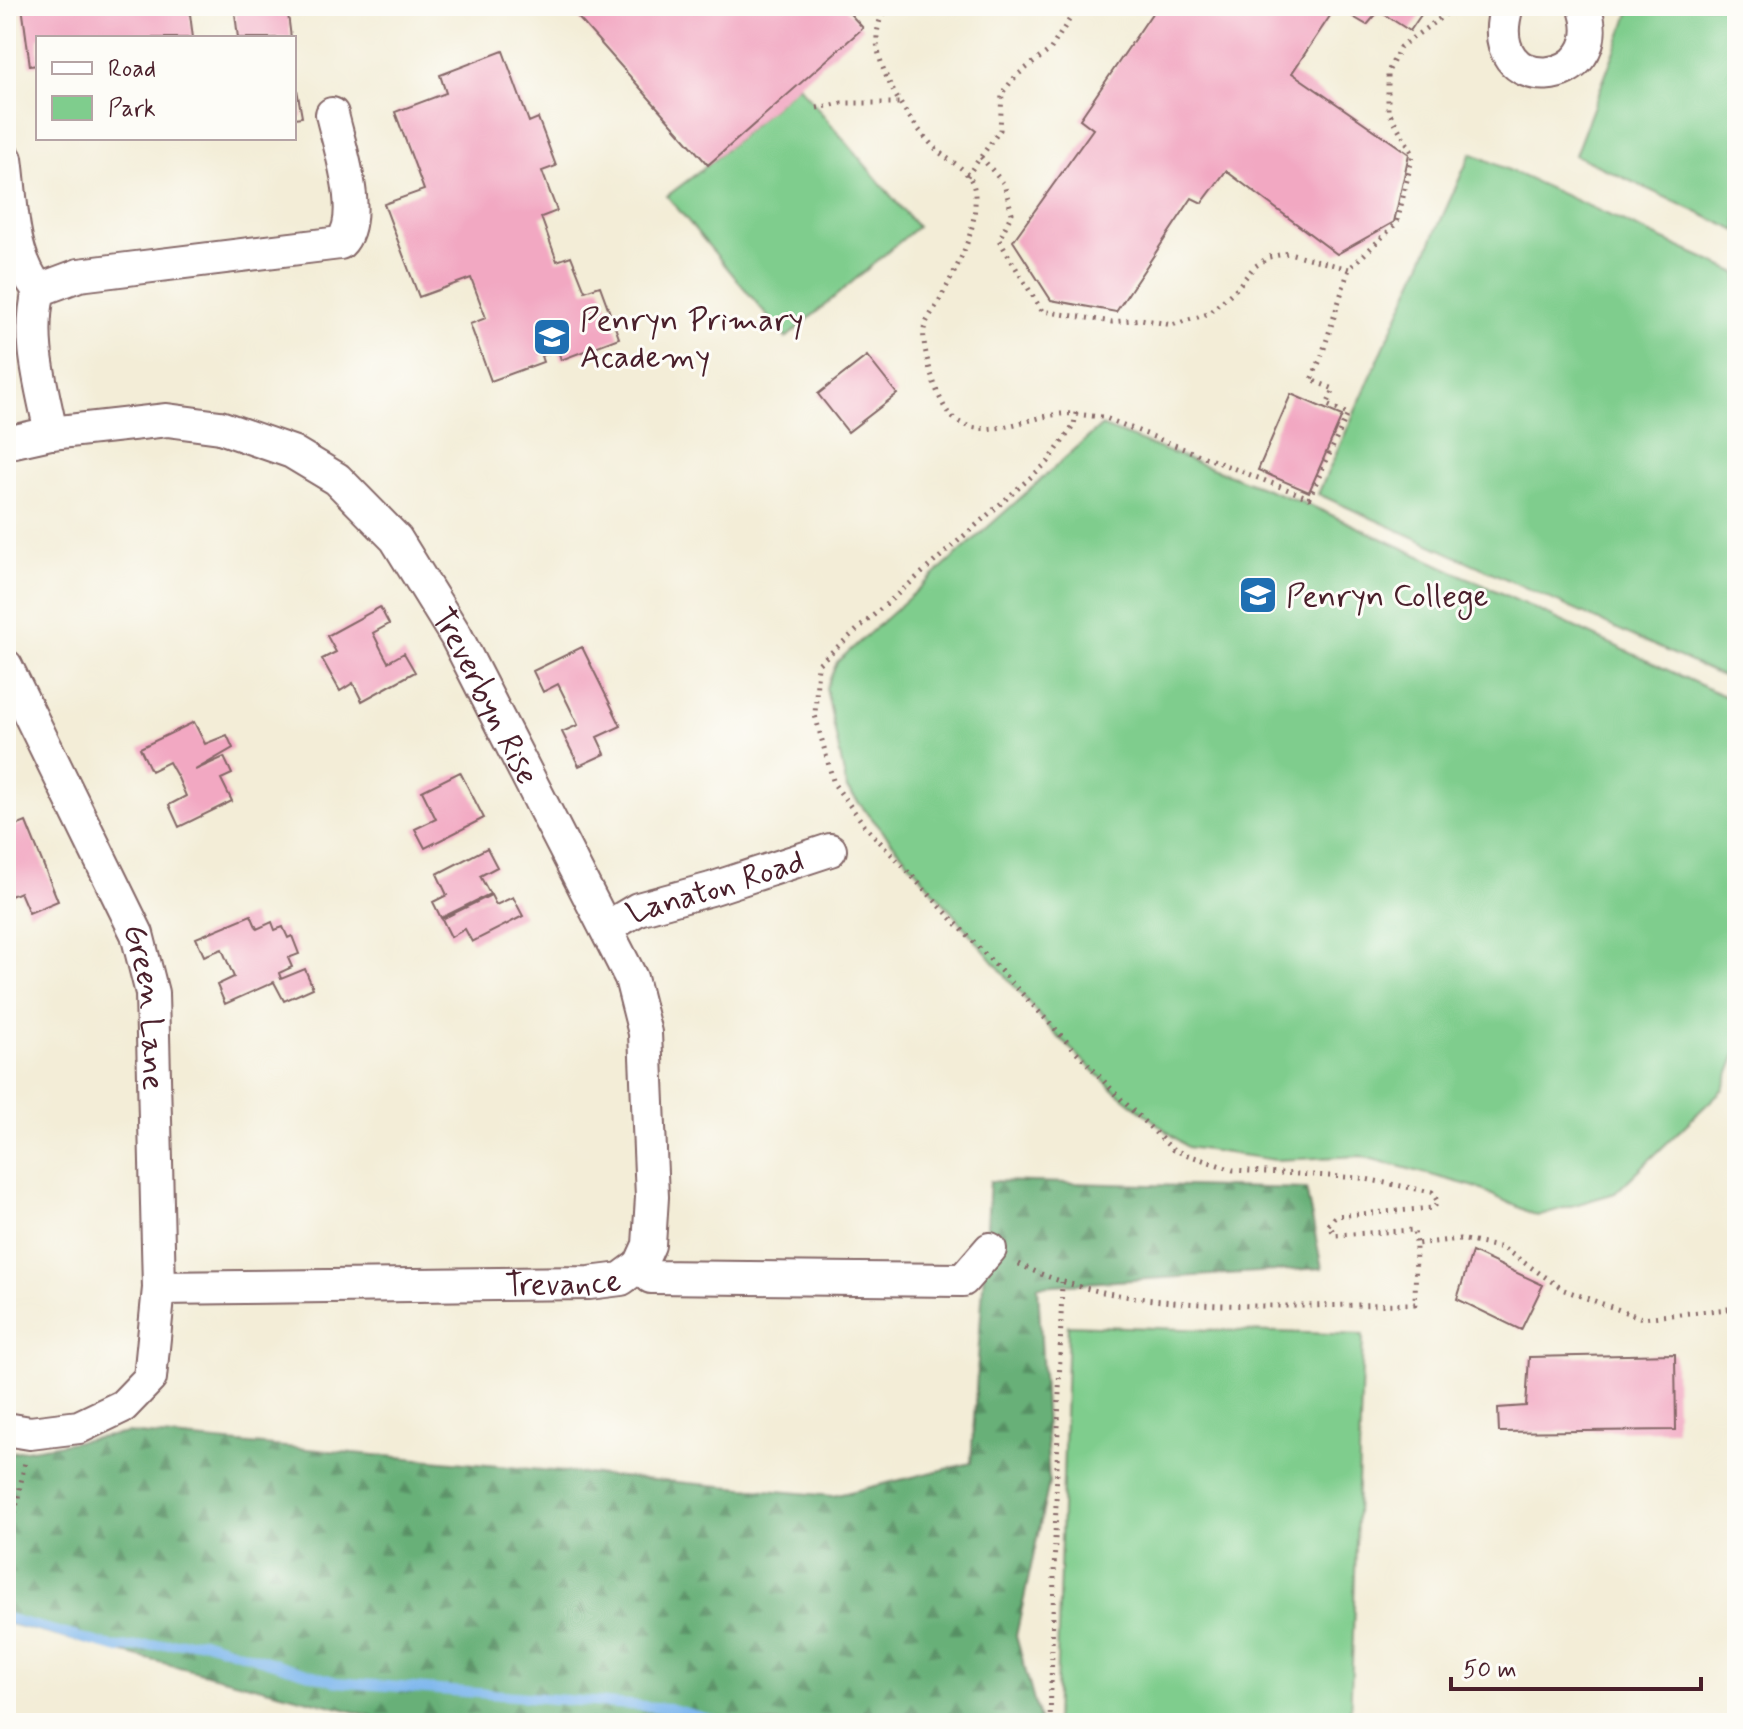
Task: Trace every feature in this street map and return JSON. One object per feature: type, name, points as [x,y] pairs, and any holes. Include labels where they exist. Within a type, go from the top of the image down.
[{"type":"street","points":[[1507,6],[1501,25],[1504,49],[1519,67],[1542,74],[1563,71],[1579,60],[1588,38],[1588,18],[1584,6]]},
{"type":"street","points":[[39,290],[79,275],[340,243],[347,236],[351,222],[351,199],[332,114]]},
{"type":"street","points":[[6,159],[20,259],[27,276],[39,290]]},
{"type":"street","points":[[39,290],[32,315],[33,343],[51,433]]},
{"type":"street","name":"Treverbyn Rise","points":[[6,443],[51,433],[167,420],[220,427],[292,452],[337,479],[396,539],[456,636],[631,978],[645,1033],[652,1197],[649,1245],[640,1265]]},
{"type":"street","name":"Green Lane","points":[[8,675],[137,934],[152,993],[159,1288],[150,1378],[123,1406],[79,1427],[18,1431]]},
{"type":"street","name":"Lanaton Road","points":[[606,928],[638,909],[830,850]]},
{"type":"street","name":"Trevance","points":[[159,1288],[589,1283],[621,1279],[640,1265],[651,1277],[963,1280],[990,1249]]},
{"type":"path","points":[[886,6],[879,21],[877,37],[880,58],[900,103],[939,151],[963,167],[975,191],[974,228],[924,330],[931,375],[942,406],[962,424],[988,430],[1030,419],[1076,413],[1103,417],[1309,498],[1348,414],[1327,405],[1334,389],[1311,380],[1349,269],[1397,223],[1413,154],[1388,110],[1388,72],[1400,47],[1457,6]]},
{"type":"path","points":[[967,176],[1000,130],[1002,93],[1016,76],[1050,50],[1078,6]]},
{"type":"path","points":[[817,108],[842,103],[900,103]]},
{"type":"path","points":[[981,157],[1004,184],[1012,213],[999,240],[1042,311],[1112,322],[1141,319],[1172,325],[1208,314],[1236,289],[1254,267],[1269,257],[1289,253],[1349,269]]},
{"type":"path","points":[[990,1249],[1045,1278],[1147,1300],[1250,1305],[1415,1304],[1414,1230],[1336,1235],[1328,1225],[1335,1216],[1433,1208],[1438,1202],[1432,1192],[1360,1178],[1233,1170],[1173,1150],[1116,1094],[865,826],[834,784],[815,715],[818,664],[1048,462],[1074,425],[1076,413]]},
{"type":"path","points":[[1416,1244],[1460,1239],[1503,1248],[1564,1290],[1642,1318],[1737,1308]]},
{"type":"path","points":[[1050,1723],[1062,1282]]},
{"type":"path","points":[[6,1535],[14,1518],[18,1431]]},
{"type":"green space","points":[[1632,6],[1737,6],[1737,231],[1575,155]]},
{"type":"green space","points":[[798,85],[917,227],[786,338],[667,196],[708,165]]},
{"type":"green space","points":[[1471,153],[1737,273],[1737,683],[1318,494]]},
{"type":"green space","points":[[1101,426],[1314,507],[1737,702],[1737,1052],[1723,1089],[1615,1193],[1537,1216],[1475,1187],[1361,1156],[1275,1160],[1187,1147],[1112,1088],[1054,1033],[847,789],[826,688],[837,662]]},
{"type":"green space","points":[[990,1181],[1306,1189],[1322,1268],[1038,1286],[1049,1483],[1016,1636],[1040,1723],[399,1723],[6,1623],[6,1453],[128,1433],[833,1496],[971,1463]]},
{"type":"green space","points":[[1068,1325],[1363,1335],[1350,1723],[1055,1723]]},
{"type":"building","points":[[22,6],[189,6],[193,36],[36,36],[36,65],[30,66]]},
{"type":"building","points":[[287,6],[291,36],[238,36],[235,13]]},
{"type":"building","points":[[568,6],[843,6],[863,28],[708,165]]},
{"type":"building","points":[[1157,6],[1427,6],[1410,31],[1379,11],[1367,25],[1336,7],[1292,73],[1409,154],[1394,222],[1337,254],[1226,171],[1202,203],[1192,198],[1116,312],[1051,300],[1013,241],[1093,129],[1080,119]]},
{"type":"building","points":[[503,51],[529,122],[538,118],[556,166],[542,171],[557,211],[541,217],[557,261],[571,256],[585,291],[600,286],[619,338],[561,360],[558,350],[541,356],[543,362],[491,381],[470,324],[486,318],[471,278],[419,297],[384,204],[424,190],[395,112],[446,93],[440,75]]},
{"type":"building","points":[[296,84],[302,117],[296,118]]},
{"type":"building","points":[[867,356],[897,394],[848,432],[818,394]]},
{"type":"building","points":[[1291,394],[1342,416],[1309,492],[1258,470]]},
{"type":"building","points":[[380,607],[389,624],[373,633],[388,662],[404,653],[415,672],[362,701],[353,683],[340,691],[322,659],[336,652],[327,636]]},
{"type":"building","points":[[582,647],[621,726],[597,737],[605,754],[579,766],[562,732],[578,725],[569,706],[558,684],[543,692],[533,671]]},
{"type":"building","points":[[194,722],[205,744],[227,735],[233,748],[195,770],[224,757],[232,774],[221,779],[232,801],[179,827],[169,805],[186,796],[178,778],[169,762],[151,771],[140,748]]},
{"type":"building","points":[[460,772],[484,818],[425,848],[415,829],[436,819],[422,791]]},
{"type":"building","points":[[26,822],[58,901],[29,913],[20,892],[11,896],[6,884],[6,830]]},
{"type":"building","points":[[487,848],[497,867],[480,876],[490,894],[441,918],[433,902],[447,895],[437,874]]},
{"type":"building","points":[[491,895],[496,905],[513,897],[523,916],[472,942],[465,929],[451,937],[442,919]]},
{"type":"building","points":[[251,915],[257,929],[272,922],[275,930],[283,927],[288,938],[292,936],[299,954],[288,958],[292,967],[279,973],[281,979],[305,969],[313,988],[284,1001],[274,982],[225,1004],[217,985],[234,977],[222,949],[204,956],[196,938]]},
{"type":"building","points":[[1472,1252],[1543,1285],[1521,1330],[1457,1299]]},
{"type":"building","points":[[1675,1354],[1676,1430],[1499,1432],[1498,1408],[1526,1406],[1529,1357]]},
{"type":"waterway","points":[[6,1618],[119,1648],[202,1641],[336,1682],[669,1708],[723,1723]]},
{"type":"place","name":"Penryn Primary Academy","points":[[552,337]]},
{"type":"place","name":"Penryn College","points":[[1258,595]]}]
